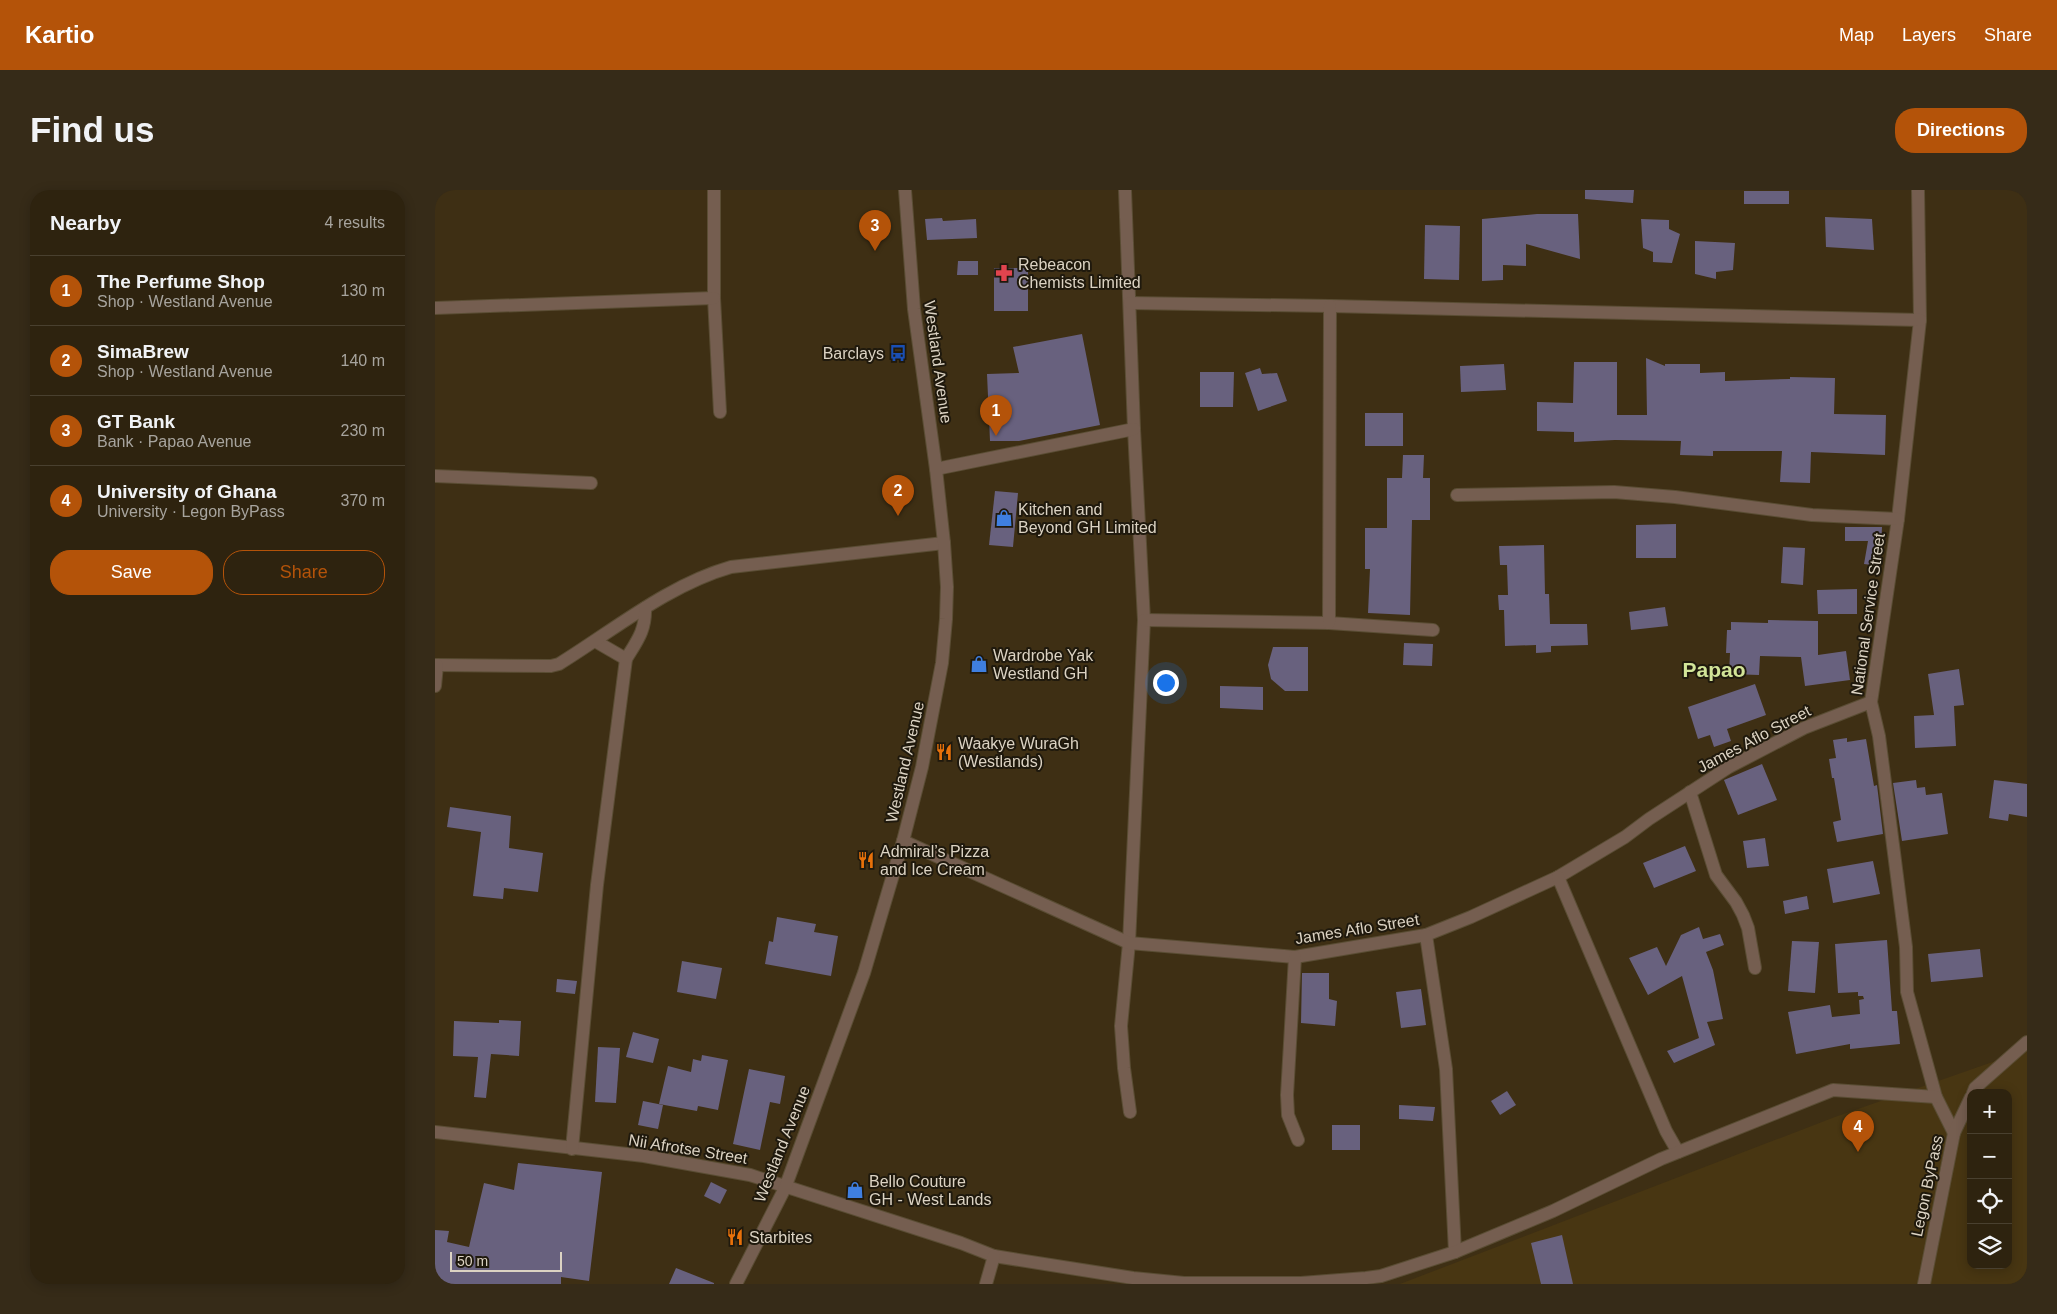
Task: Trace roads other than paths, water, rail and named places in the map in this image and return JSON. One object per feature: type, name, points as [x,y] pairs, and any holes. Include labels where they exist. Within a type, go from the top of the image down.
[{"type":"street","points":[[714,190],[714,298],[720,412]]},
{"type":"street","name":"Westland Avenue","points":[[736,1284],[785,1188],[864,973],[903,841],[922,767],[942,664],[947,587],[944,543],[911,278],[905,190]]},
{"type":"street","points":[[1125,190],[1134,429],[1145,620],[1129,942],[1121,1026],[1130,1112]]},
{"type":"street","name":"National Service Street","points":[[1918,190],[1920,320],[1898,519],[1871,702],[1879,736],[1888,807],[1905,947],[1907,992],[1935,1097],[1954,1133]]},
{"type":"street","points":[[435,308],[714,298]]},
{"type":"street","points":[[1130,304],[1330,306],[1920,320]]},
{"type":"street","points":[[1329,623],[1330,306]]},
{"type":"street","points":[[936,470],[1134,429]]},
{"type":"street","points":[[435,476],[591,483]]},
{"type":"street","points":[[1457,495],[1614,492],[1812,515],[1898,519]]},
{"type":"street","points":[[435,686],[436,665],[551,666],[559,664],[645,608],[711,573],[731,567],[944,543]]},
{"type":"street","points":[[572,1149],[597,885],[626,659],[644,629],[646,621],[645,608]]},
{"type":"street","points":[[1145,620],[1329,623],[1433,630]]},
{"type":"street","points":[[595,642],[626,659]]},
{"type":"street","name":"James Aflo Street","points":[[903,841],[1129,942],[1295,957],[1426,935],[1558,877],[1625,837],[1729,767],[1804,728],[1871,702]]},
{"type":"street","points":[[1690,792],[1716,875],[1737,902],[1743,914],[1748,928],[1755,968]]},
{"type":"street","points":[[1558,877],[1666,1131],[1678,1152]]},
{"type":"street","points":[[1426,935],[1445,1069],[1455,1252]]},
{"type":"street","points":[[1295,957],[1287,1095],[1288,1115],[1298,1140]]},
{"type":"street","points":[[1975,1089],[2027,1042]]},
{"type":"street","name":"Nii Afrotse Street","points":[[435,1132],[644,1156],[749,1175],[961,1243],[994,1256],[1133,1278],[1184,1283],[1301,1283],[1354,1280],[1381,1276],[1455,1252],[1553,1211],[1678,1152],[1833,1090],[1935,1097]]},
{"type":"street","name":"Legon ByPass","points":[[1924,1284],[1954,1133],[1967,1105]]},
{"type":"street","points":[[986,1284],[994,1256]]},
{"type":"place","name":"GT Bank","points":[[875,251]]},
{"type":"place","name":"Rebeacon Chemists Limited","points":[[1004,273]]},
{"type":"place","name":"Barclays","points":[[898,353]]},
{"type":"place","name":"The Perfume Shop","points":[[996,436]]},
{"type":"place","name":"SimaBrew","points":[[898,516]]},
{"type":"place","name":"Kitchen and Beyond GH Limited","points":[[1004,518]]},
{"type":"place","name":"Wardrobe Yak Westland GH","points":[[979,664]]},
{"type":"place","name":"Waakye WuraGh (Westlands)","points":[[944,752]]},
{"type":"place","name":"Admiral’s Pizza and Ice Cream","points":[[866,860]]},
{"type":"place","name":"University of Ghana","points":[[1858,1152]]},
{"type":"place","name":"Bello Couture GH - West Lands","points":[[855,1190]]},
{"type":"place","name":"Starbites","points":[[735,1237]]},
{"type":"district","name":"Papao","points":[[1714,669]]}]
